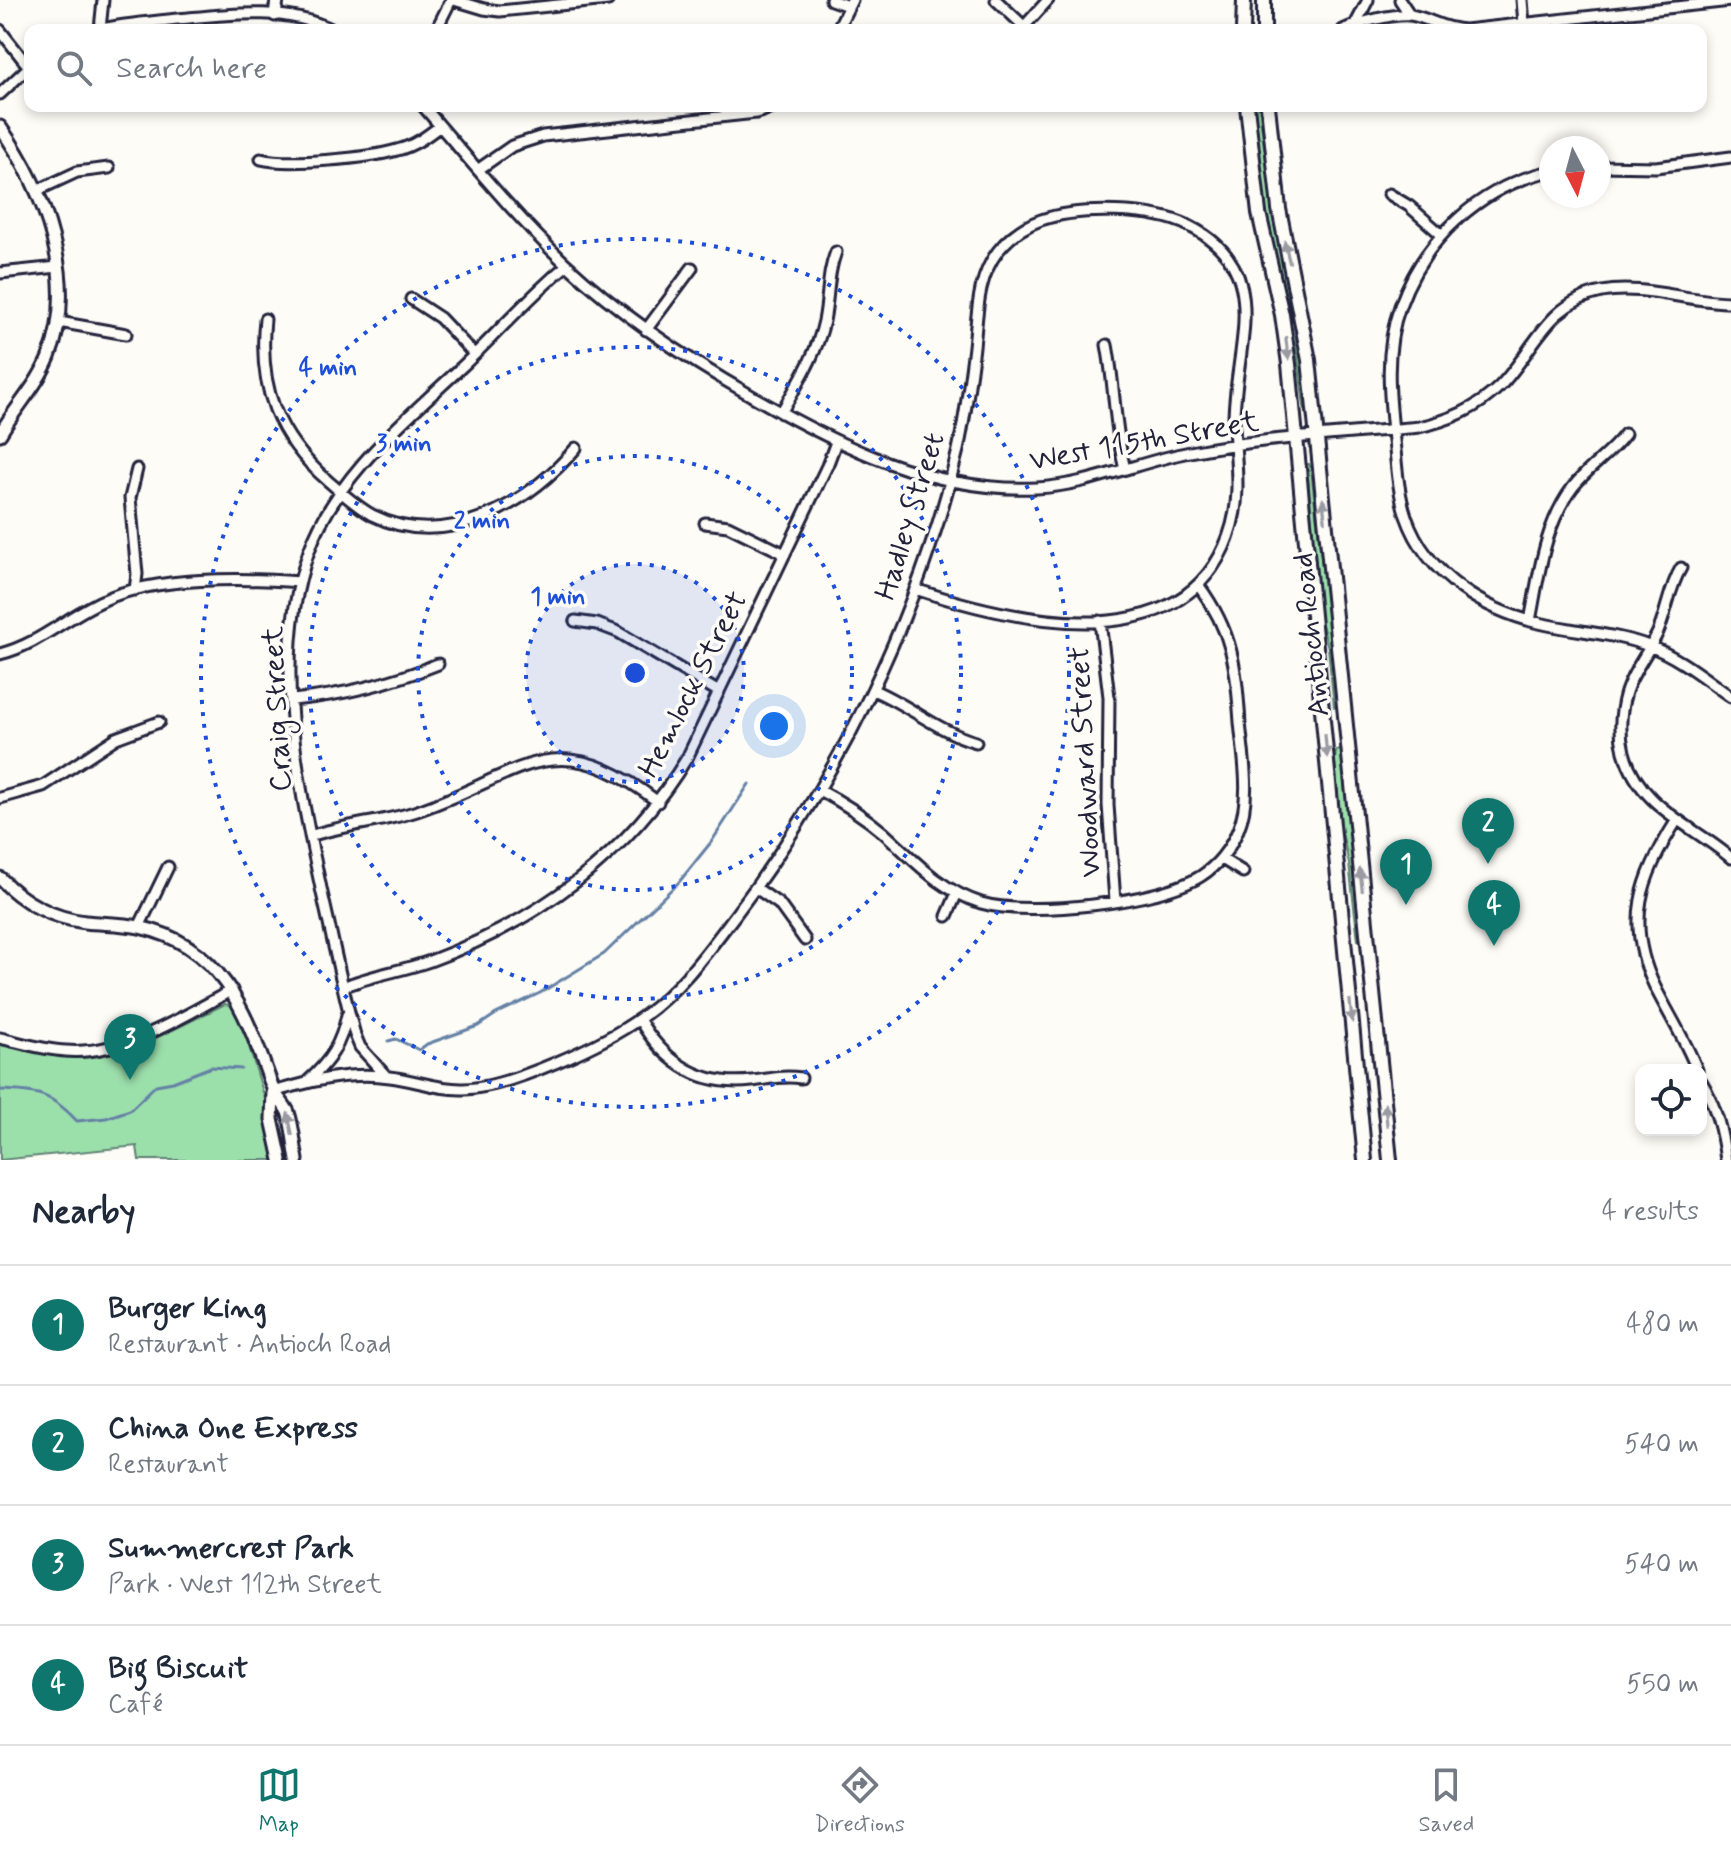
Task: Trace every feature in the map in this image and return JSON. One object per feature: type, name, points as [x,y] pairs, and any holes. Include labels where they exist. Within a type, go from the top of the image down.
[{"type":"main road","points":[[1243,24],[1244,0]]},
{"type":"main road","points":[[1264,0],[1264,24]]},
{"type":"main road","name":"Antioch Road","points":[[1248,112],[1259,213],[1286,339],[1365,1160]]},
{"type":"main road","name":"Antioch Road","points":[[1269,112],[1279,209],[1305,334],[1390,1160]]},
{"type":"street","points":[[100,24],[103,0]]},
{"type":"street","points":[[275,15],[277,0]]},
{"type":"street","points":[[439,24],[453,0],[500,11],[608,0]]},
{"type":"street","points":[[831,0],[850,3],[840,24]]},
{"type":"street","points":[[996,0],[1019,24]]},
{"type":"street","points":[[1028,24],[1048,0]]},
{"type":"street","points":[[1356,23],[1368,0]]},
{"type":"street","points":[[1400,0],[1410,15]]},
{"type":"street","points":[[1522,0],[1524,24],[1731,1]]},
{"type":"street","points":[[147,24],[235,13],[275,15],[316,24]]},
{"type":"street","points":[[1356,23],[1410,15],[1432,24]]},
{"type":"street","points":[[0,30],[24,61]]},
{"type":"street","points":[[0,94],[24,72]]},
{"type":"street","name":"West 115th Street","points":[[428,112],[567,265],[646,330],[711,373],[836,442],[900,467],[950,479],[1036,488],[1064,485],[1186,452],[1393,430],[1440,422],[1474,407],[1500,386],[1546,323],[1589,295],[1623,290],[1731,302]]},
{"type":"street","points":[[479,169],[512,146],[543,136],[759,112]]},
{"type":"street","points":[[261,159],[285,163],[386,153],[412,145],[440,126]]},
{"type":"street","points":[[0,127],[36,191],[50,229],[61,292],[54,344],[37,381],[0,434]]},
{"type":"street","points":[[1611,166],[1685,165],[1731,157]]},
{"type":"street","points":[[36,191],[77,172],[109,168]]},
{"type":"street","points":[[1539,175],[1515,182],[1490,195],[1455,220],[1417,270],[1396,317],[1389,370],[1400,493],[1406,516],[1427,555],[1455,585],[1476,599],[1530,621],[1618,636],[1650,646],[1684,664],[1731,697]]},
{"type":"street","points":[[1389,194],[1409,206],[1442,235]]},
{"type":"street","name":"Hadley Street","points":[[273,1092],[340,1076],[386,1076],[441,1087],[479,1088],[573,1055],[607,1039],[669,996],[690,974],[775,862],[819,790],[873,690],[915,589],[950,479],[967,404],[981,289],[993,257],[1016,233],[1040,220],[1072,214],[1112,213],[1158,216],[1187,225],[1211,240],[1230,261],[1242,287],[1246,313],[1234,411],[1238,478],[1233,522],[1217,561],[1199,586]]},
{"type":"street","points":[[781,413],[817,346],[836,252]]},
{"type":"street","name":"Craig Street","points":[[386,1076],[360,1047],[348,1011],[310,836],[293,700],[292,627],[300,582],[321,525],[363,463],[567,265]]},
{"type":"street","points":[[0,273],[58,267]]},
{"type":"street","points":[[646,330],[692,268]]},
{"type":"street","points":[[411,299],[440,318],[474,354]]},
{"type":"street","points":[[265,319],[264,366],[274,409],[296,448],[358,506],[389,522],[427,528],[458,526],[488,515],[535,488],[576,448]]},
{"type":"street","points":[[59,322],[126,334]]},
{"type":"street","points":[[1107,345],[1112,370],[1116,432],[1125,469]]},
{"type":"street","points":[[1530,621],[1549,534],[1563,503],[1587,471],[1625,434]]},
{"type":"street","name":"Hemlock Street","points":[[343,987],[429,961],[491,935],[564,892],[630,835],[658,802],[688,756],[836,442]]},
{"type":"street","points":[[135,590],[137,574],[130,498],[137,469]]},
{"type":"street","points":[[705,523],[728,526],[785,554]]},
{"type":"street","points":[[1681,568],[1671,586],[1657,633],[1627,690],[1620,724],[1622,744],[1627,763],[1640,788],[1652,801],[1731,858]]},
{"type":"street","points":[[0,654],[41,639],[107,598],[135,590],[235,578],[300,582]]},
{"type":"street","points":[[819,790],[860,815],[929,876],[957,893],[980,903],[1017,908],[1115,901],[1188,884],[1222,859],[1238,831],[1245,801],[1240,712],[1227,632],[1219,614],[1199,586],[1171,605],[1153,612],[1100,621],[1033,619],[968,606],[915,589]]},
{"type":"street","points":[[575,621],[597,624],[618,632],[719,692]]},
{"type":"street","name":"Woodward Street","points":[[1100,621],[1109,697],[1108,805],[1115,901]]},
{"type":"street","points":[[293,700],[348,692],[438,664]]},
{"type":"street","points":[[873,690],[912,708],[949,732],[976,742]]},
{"type":"street","points":[[0,798],[43,786],[116,738],[159,722]]},
{"type":"street","points":[[310,836],[412,813],[442,803],[520,766],[553,760],[582,762],[607,769],[624,777],[658,802]]},
{"type":"street","points":[[1677,820],[1656,853],[1645,879],[1639,920],[1641,946],[1655,987],[1695,1064]]},
{"type":"street","points":[[1222,859],[1243,872]]},
{"type":"street","points":[[139,927],[168,867]]},
{"type":"street","points":[[0,878],[24,899],[51,914],[83,922],[139,927],[167,936],[212,966],[243,1008],[273,1092],[288,1111],[297,1160]]},
{"type":"street","points":[[756,888],[779,904],[805,940]]},
{"type":"street","points":[[947,916],[957,893]]},
{"type":"street","points":[[0,1038],[65,1051],[101,1048],[175,1022],[232,990]]},
{"type":"street","name":"Craig Street","points":[[307,1082],[338,1048],[348,1011]]},
{"type":"street","points":[[639,1019],[666,1056],[695,1075],[732,1082],[801,1078]]},
{"type":"street","points":[[1707,1091],[1720,1128],[1726,1160]]},
{"type":"street","points":[[273,1092],[272,1119],[281,1160]]},
{"type":"green space","points":[[1255,112],[1260,112],[1299,336],[1309,414],[1306,414],[1304,406],[1293,319],[1267,224]]},
{"type":"green space","points":[[1307,464],[1311,469],[1338,709],[1334,707],[1328,648],[1320,616]]},
{"type":"green space","points":[[1340,750],[1361,940],[1358,940],[1349,864],[1341,828],[1335,760],[1336,751]]},
{"type":"green space","points":[[225,1004],[236,1007],[239,1014],[266,1102],[277,1160],[139,1160],[137,1146],[0,1160],[0,1045],[55,1056],[94,1057],[152,1040]]},
{"type":"waterway","points":[[388,1041],[396,1039],[419,1050],[427,1044],[478,1026],[604,954],[679,882],[712,841],[749,784]]},
{"type":"waterway","points":[[0,1090],[43,1095],[59,1104],[77,1121],[106,1118],[130,1110],[156,1085],[173,1082],[211,1067],[241,1069]]},
{"type":"place","name":"China One Express","points":[[1488,864]]},
{"type":"place","name":"Burger King","points":[[1406,905]]},
{"type":"place","name":"Big Biscuit","points":[[1494,946]]},
{"type":"place","name":"Summercrest Park","points":[[130,1080]]}]
